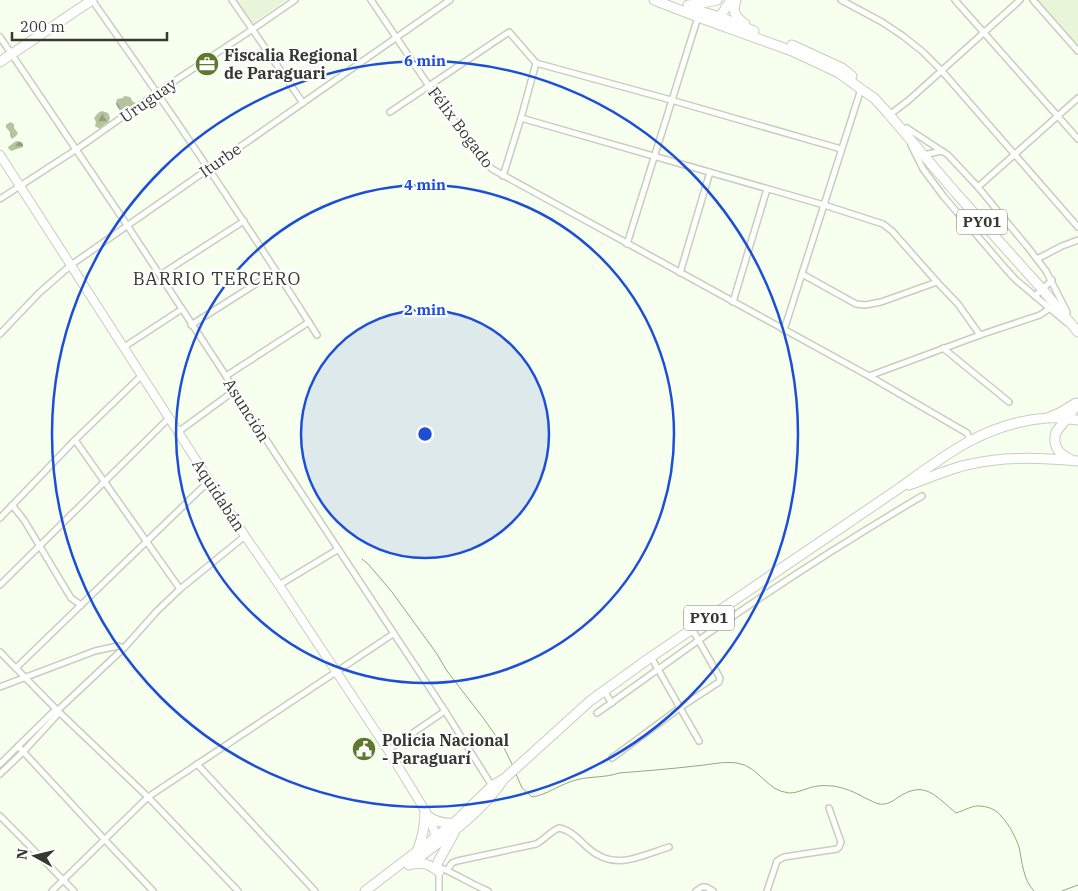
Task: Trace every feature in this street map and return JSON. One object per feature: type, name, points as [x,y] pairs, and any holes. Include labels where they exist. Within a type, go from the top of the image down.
[{"type":"highway","points":[[0,62],[92,0]]},
{"type":"highway","name":"PY01","points":[[654,0],[792,51],[839,73],[880,104],[906,130]]},
{"type":"highway","name":"PY01","points":[[668,0],[794,45],[842,68],[875,95],[892,113],[926,156],[958,190],[1076,328]]},
{"type":"highway","points":[[680,5],[699,4],[717,0]]},
{"type":"highway","points":[[720,17],[732,0]]},
{"type":"highway","points":[[736,0],[733,10],[737,18],[755,32]]},
{"type":"highway","points":[[694,16],[720,17],[735,31]]},
{"type":"highway","name":"PY01","points":[[1043,288],[1067,312],[1076,328]]},
{"type":"highway","points":[[1044,418],[1078,403]]},
{"type":"highway","points":[[1076,461],[1063,456],[1057,450],[1054,437],[1078,403]]},
{"type":"highway","name":"PY01","points":[[374,891],[409,865],[495,792],[505,778],[590,701],[925,469],[970,440],[1015,422],[1044,418],[1078,420]]},
{"type":"highway","name":"PY01","points":[[901,487],[970,464],[994,460],[1022,457],[1076,461]]},
{"type":"highway","name":"PY01","points":[[456,825],[492,786],[505,778]]},
{"type":"highway","points":[[409,865],[415,863],[428,864],[434,868],[441,868],[456,825],[442,823],[427,814],[418,851]]},
{"type":"highway","name":"PY01","points":[[365,891],[418,851],[437,840]]},
{"type":"street","points":[[92,0],[158,92],[318,334]]},
{"type":"street","points":[[232,0],[304,103]]},
{"type":"street","name":"Uruguay","points":[[0,199],[77,150],[158,92],[295,0]]},
{"type":"street","name":"Félix Bogado","points":[[371,0],[429,86],[482,160],[492,170],[869,376],[967,433],[970,440]]},
{"type":"street","name":"Iturbe","points":[[0,334],[39,293],[71,265],[450,0]]},
{"type":"street","points":[[841,0],[882,22],[923,52],[941,70],[1078,227]]},
{"type":"street","points":[[956,0],[1078,139]]},
{"type":"street","points":[[892,113],[909,100],[1020,0]]},
{"type":"street","points":[[1033,0],[1078,51]]},
{"type":"street","points":[[627,244],[671,100],[694,16]]},
{"type":"street","points":[[390,112],[509,32],[536,63],[842,149]]},
{"type":"street","name":"Asunción","points":[[0,36],[160,275],[226,376],[234,392],[445,711],[492,786]]},
{"type":"street","points":[[503,176],[536,63]]},
{"type":"street","points":[[784,330],[861,89]]},
{"type":"street","points":[[978,187],[1078,98]]},
{"type":"street","points":[[521,118],[824,205],[883,224],[892,231],[958,304],[980,334]]},
{"type":"street","points":[[906,130],[942,151],[978,187],[1037,259],[1043,288],[1050,308],[1060,318],[1076,328]]},
{"type":"street","points":[[906,130],[923,169],[1004,268],[1043,288]]},
{"type":"street","points":[[923,169],[926,156],[942,151]]},
{"type":"street","name":"Aquidabán","points":[[0,155],[245,536],[388,750],[427,814],[437,840]]},
{"type":"street","points":[[680,273],[710,172]]},
{"type":"street","points":[[733,302],[767,189]]},
{"type":"street","points":[[160,275],[244,221]]},
{"type":"street","points":[[1037,259],[1078,240]]},
{"type":"street","points":[[191,325],[276,271]]},
{"type":"street","points":[[802,274],[856,304],[866,305],[881,302],[937,282]]},
{"type":"street","points":[[869,376],[980,334],[1040,315],[1050,308]]},
{"type":"street","points":[[124,348],[182,309]]},
{"type":"street","points":[[226,376],[309,322]]},
{"type":"street","points":[[943,348],[1009,402]]},
{"type":"street","points":[[0,518],[75,440],[142,375]]},
{"type":"street","points":[[178,432],[234,392]]},
{"type":"street","points":[[0,586],[169,418]]},
{"type":"street","points":[[75,440],[180,589]]},
{"type":"street","points":[[16,668],[210,480]]},
{"type":"street","points":[[597,714],[698,640],[872,525],[922,496]]},
{"type":"street","points":[[12,505],[24,520],[71,598],[81,605]]},
{"type":"street","points":[[0,774],[23,752],[57,715],[58,711],[124,648],[157,611],[180,589],[245,536]]},
{"type":"street","points":[[279,585],[337,550]]},
{"type":"street","points":[[612,758],[681,707],[719,682],[720,678],[692,630]]},
{"type":"street","points":[[52,891],[148,797],[393,634]]},
{"type":"street","points":[[0,687],[94,651],[118,646],[124,648]]},
{"type":"street","points":[[0,652],[58,711],[148,797],[238,891]]},
{"type":"street","points":[[652,657],[700,741]]},
{"type":"street","points":[[604,691],[612,703]]},
{"type":"street","points":[[0,764],[53,712],[58,711]]},
{"type":"street","points":[[388,750],[445,711]]},
{"type":"street","points":[[18,746],[153,891]]},
{"type":"street","points":[[197,764],[315,891]]},
{"type":"street","points":[[766,891],[779,859],[837,849],[839,847],[841,842],[830,808]]},
{"type":"street","points":[[0,816],[74,891]]},
{"type":"street","points":[[441,868],[457,861],[536,844],[559,828],[571,832],[591,850],[614,861],[627,861],[669,847]]},
{"type":"street","points":[[437,840],[441,868],[439,891]]},
{"type":"street","points":[[441,868],[488,891]]},
{"type":"street","points":[[696,891],[706,887],[713,891]]},
{"type":"shaded area","points":[[235,0],[286,0],[252,24]]},
{"type":"shaded area","points":[[1037,0],[1078,0],[1078,48]]},
{"type":"green space","points":[[124,96],[130,97],[136,103],[125,113],[120,111],[116,104],[117,99]]},
{"type":"green space","points":[[102,111],[108,113],[110,118],[108,123],[100,129],[95,126],[94,118]]},
{"type":"green space","points":[[10,122],[14,124],[14,128],[18,133],[12,139],[6,127]]},
{"type":"green space","points":[[16,141],[21,142],[23,147],[11,151],[8,147]]},
{"type":"waterway","points":[[362,559],[392,592],[437,654],[447,671],[503,746],[513,766]]},
{"type":"waterway","points":[[516,774],[522,788],[532,797],[581,779],[619,773],[726,762],[745,765],[774,788],[789,793],[814,787],[833,786],[850,790],[876,803],[886,804],[907,792],[922,790],[935,796],[956,813],[978,806],[991,809],[1000,814],[1016,839],[1025,876],[1034,891]]},
{"type":"waterway","points":[[1062,891],[1078,885]]},
{"type":"place","name":"Fiscalia Regional de Paraguari","points":[[207,64]]},
{"type":"place","name":"Policia Nacional - Paraguarí","points":[[364,749]]},
{"type":"district","name":"BARRIO TERCERO","points":[[217,279]]}]
